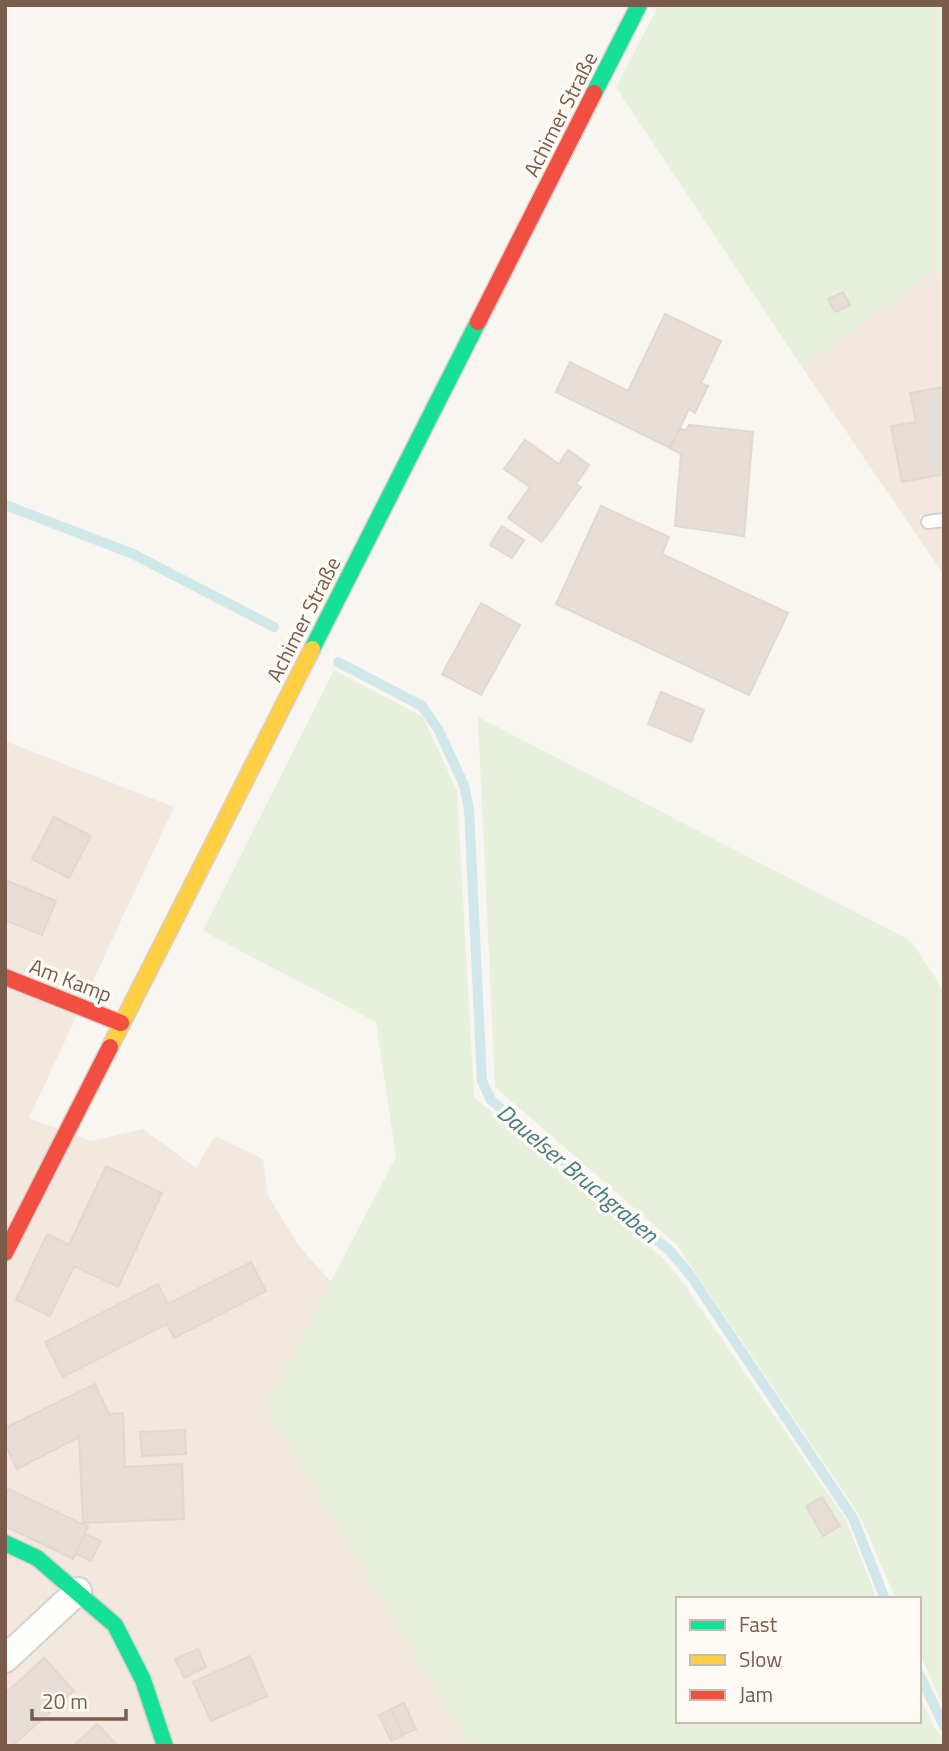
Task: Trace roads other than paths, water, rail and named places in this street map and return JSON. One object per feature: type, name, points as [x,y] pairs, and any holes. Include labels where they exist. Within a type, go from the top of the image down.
[{"type":"main road","name":"Achimer Straße","points":[[5,1253],[639,5]]},
{"type":"main road","name":"Am Kamp","points":[[5,977],[121,1023]]},
{"type":"main road","points":[[5,1543],[37,1558],[115,1625],[143,1680],[164,1746]]},
{"type":"street","points":[[5,1659],[78,1591]]},
{"type":"lane","points":[[928,523],[944,520]]},
{"type":"waterway","name":"Dauelser Bruchgraben","points":[[5,505],[131,553],[274,627]]},
{"type":"waterway","name":"Dauelser Bruchgraben","points":[[338,662],[422,706],[438,729],[464,785],[469,809],[482,1081],[491,1100],[670,1251],[691,1276],[853,1518],[884,1597]]},
{"type":"waterway","name":"Dauelser Bruchgraben","points":[[921,1678],[944,1726]]}]
